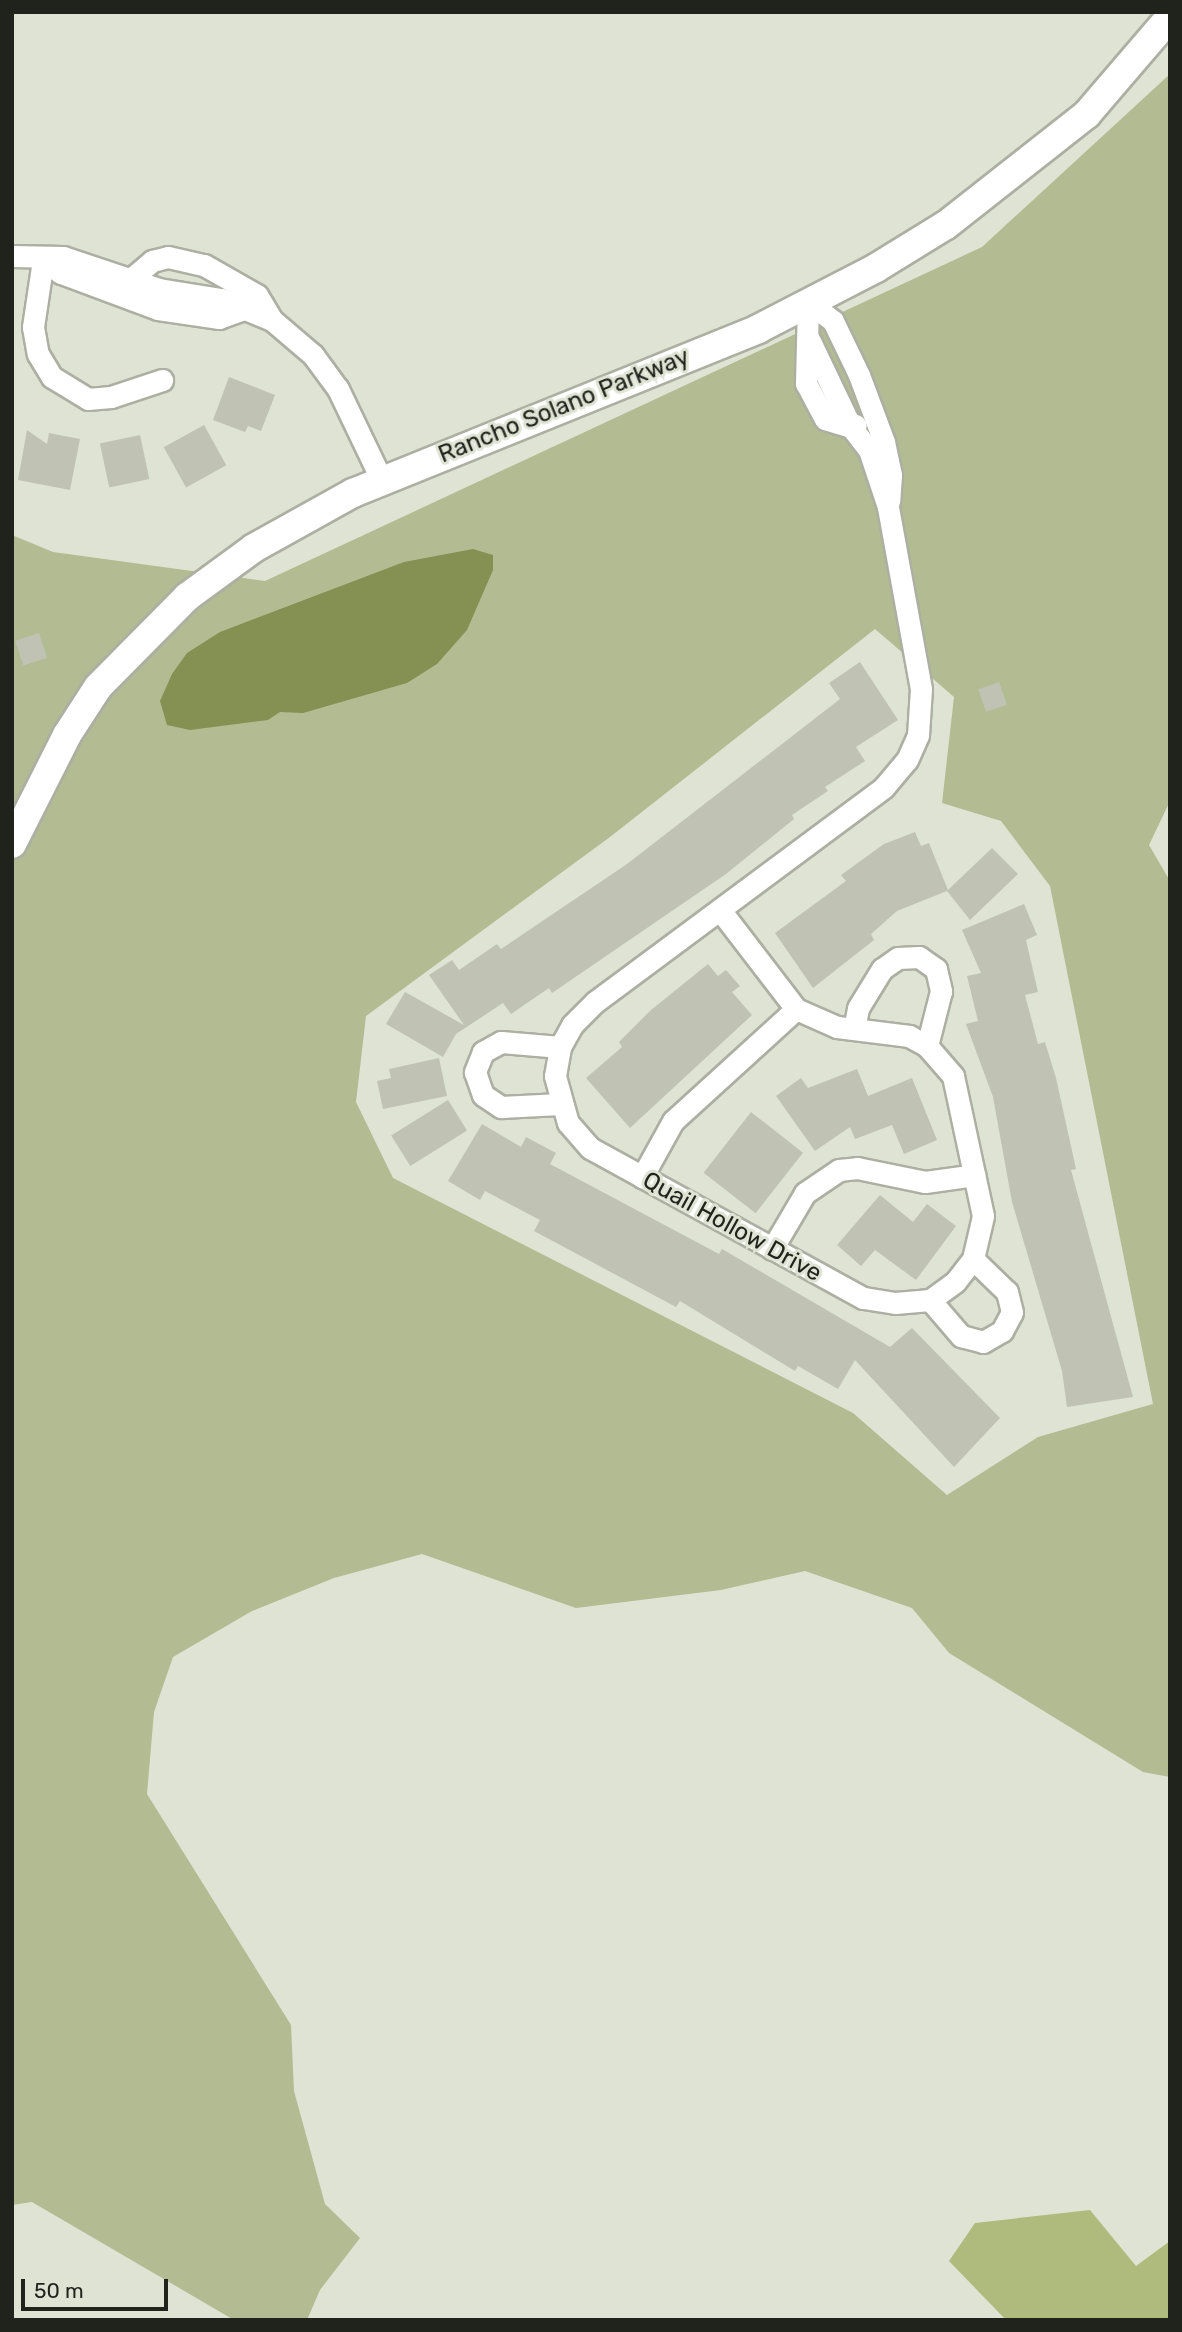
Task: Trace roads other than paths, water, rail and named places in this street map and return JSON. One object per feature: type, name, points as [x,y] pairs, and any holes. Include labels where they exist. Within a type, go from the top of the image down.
[{"type":"street","name":"Rancho Solano Parkway","points":[[12,844],[67,735],[139,642],[187,597],[254,548],[382,481],[758,329],[946,225],[1087,114],[1170,17]]},
{"type":"street","points":[[12,256],[43,260],[64,257],[159,289],[221,299],[242,310],[272,320]]},
{"type":"street","points":[[132,278],[152,261],[169,257],[204,265],[257,296],[272,320],[313,355],[338,389],[382,481]]},
{"type":"street","points":[[43,260],[61,273],[158,309],[219,318],[242,310]]},
{"type":"street","points":[[43,260],[33,327],[38,354],[52,377],[88,399],[111,397],[162,380]]},
{"type":"street","points":[[560,1104],[501,1107],[483,1095],[475,1072],[483,1052],[501,1042],[560,1047],[595,1002],[884,787],[907,761],[918,735],[921,689],[888,507],[869,450],[851,427],[825,419],[806,384],[808,302]]},
{"type":"street","points":[[808,302],[833,321],[874,416],[891,475],[888,507]]},
{"type":"street","points":[[851,427],[874,416]]},
{"type":"street","points":[[720,910],[796,1009],[820,1023],[909,1036],[927,1046],[953,1076],[983,1216],[973,1259],[955,1282],[930,1300],[961,1336],[983,1342],[1002,1331],[1012,1312],[1007,1292],[973,1259]]},
{"type":"street","points":[[854,1030],[858,1008],[882,969],[898,958],[919,957],[936,969],[942,991],[927,1046]]},
{"type":"street","points":[[642,1177],[673,1121],[796,1009]]},
{"type":"street","name":"Quail Hollow Drive","points":[[560,1047],[555,1076],[560,1104],[590,1148],[863,1298],[895,1303],[930,1300]]},
{"type":"street","points":[[772,1249],[805,1193],[839,1170],[857,1168],[925,1182],[975,1175]]}]
